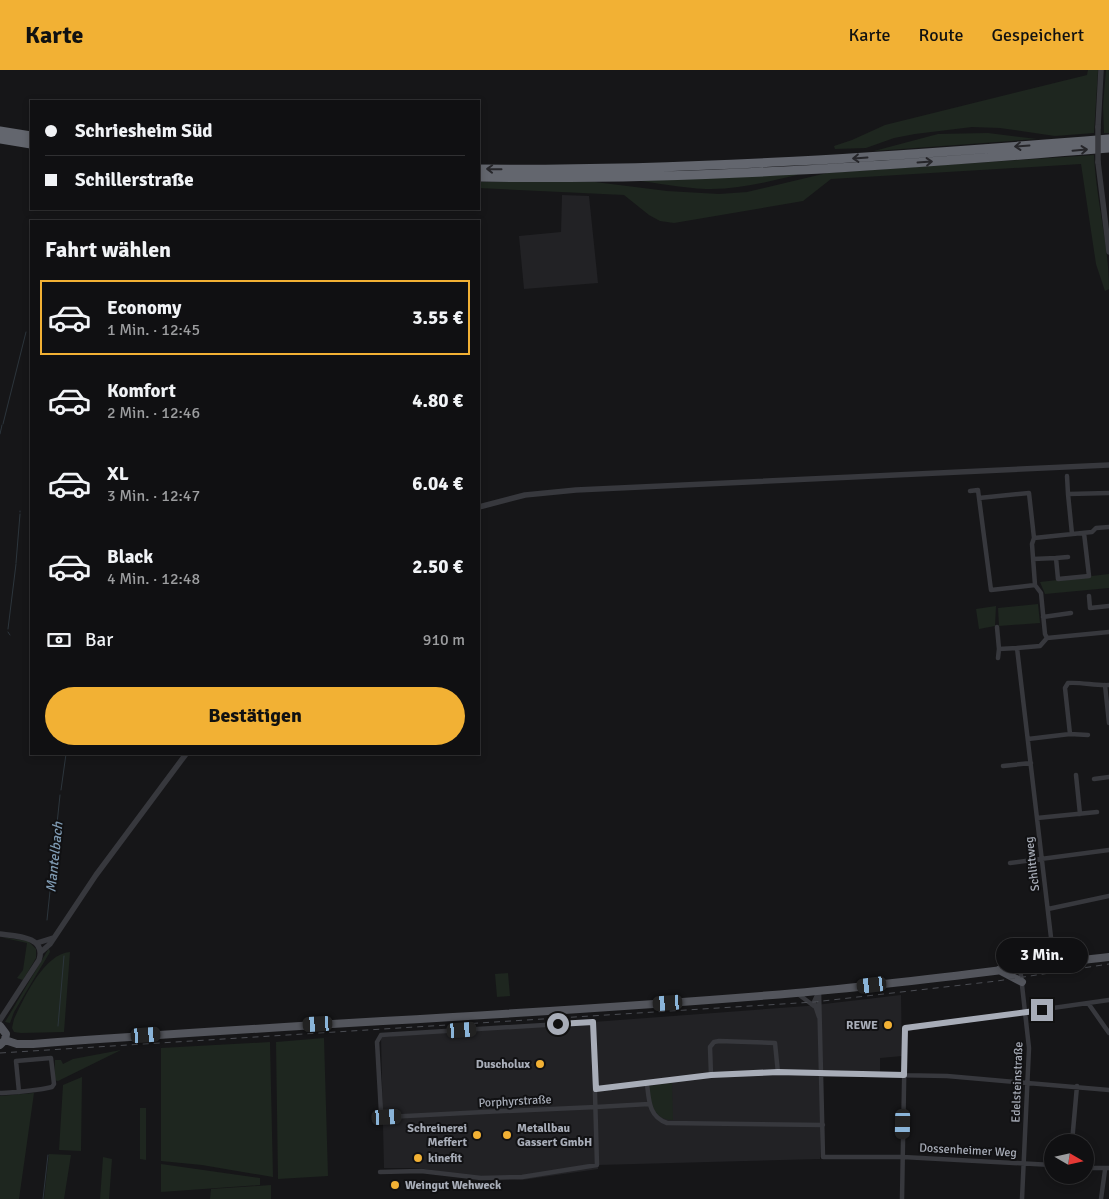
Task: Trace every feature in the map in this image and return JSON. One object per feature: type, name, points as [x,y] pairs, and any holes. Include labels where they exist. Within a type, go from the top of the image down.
[{"type":"highway","points":[[0,130],[30,136]]},
{"type":"highway","points":[[0,139],[30,144]]},
{"type":"highway","points":[[480,169],[700,166],[843,159],[1109,139]]},
{"type":"highway","points":[[480,177],[643,176],[860,166],[1109,148]]},
{"type":"main road","points":[[1,1024],[6,1032],[3,1042],[33,1044],[138,1035],[540,1012],[797,993],[1109,957]]},
{"type":"main road","points":[[997,969],[1022,982]]},
{"type":"street","points":[[1101,70],[1098,162],[1109,252]]},
{"type":"street","points":[[480,507],[525,495],[576,490],[1109,465]]},
{"type":"street","points":[[1067,476],[1072,534]]},
{"type":"street","points":[[970,491],[978,490],[991,590],[1036,586]]},
{"type":"street","points":[[979,498],[1037,492]]},
{"type":"street","points":[[1068,494],[1109,492]]},
{"type":"street","points":[[1030,493],[1036,586],[1041,593],[1047,638]]},
{"type":"street","points":[[1034,538],[1084,533],[1109,527],[1109,534]]},
{"type":"street","points":[[1056,558],[1058,579],[1089,576],[1084,533]]},
{"type":"street","points":[[1033,559],[1068,557]]},
{"type":"street","points":[[1089,596],[1090,608],[1109,606]]},
{"type":"street","points":[[1043,617],[1071,613]]},
{"type":"street","points":[[996,627],[1000,649],[998,658]]},
{"type":"street","points":[[1000,649],[1040,646],[1047,638],[1109,632]]},
{"type":"street","name":"Schlittweg","points":[[1017,648],[1054,963]]},
{"type":"street","points":[[1070,734],[1066,685],[1083,682],[1107,685],[1109,722]]},
{"type":"street","points":[[1028,739],[1070,734],[1088,735]]},
{"type":"street","points":[[1,1024],[6,1011],[40,953],[53,938],[96,875],[185,755]]},
{"type":"street","points":[[1003,766],[1031,763]]},
{"type":"street","points":[[1076,775],[1080,814]]},
{"type":"street","points":[[1094,779],[1109,777]]},
{"type":"street","points":[[1037,818],[1097,812]]},
{"type":"street","points":[[1010,863],[1109,850]]},
{"type":"street","points":[[1048,909],[1109,896]]},
{"type":"street","points":[[0,934],[32,939],[37,943],[40,953]]},
{"type":"street","points":[[37,943],[53,938]]},
{"type":"street","name":"Edelsteinstraße","points":[[1020,967],[1027,1012],[1029,1082],[1022,1199]]},
{"type":"street","points":[[814,1007],[815,997],[820,991]]},
{"type":"street","points":[[647,1084],[649,1104],[657,1118],[667,1123],[823,1125],[820,991]]},
{"type":"street","points":[[797,993],[808,1000],[814,1007],[821,1021]]},
{"type":"street","points":[[902,1199],[905,1028],[1109,1000]]},
{"type":"street","points":[[1088,1003],[1109,1033]]},
{"type":"street","name":"Porphyrstraße","points":[[596,1089],[593,1022],[381,1035],[377,1042],[383,1115],[387,1117],[649,1104]]},
{"type":"street","points":[[711,1075],[710,1047],[711,1044],[719,1041],[775,1042],[778,1072]]},
{"type":"street","points":[[0,1093],[19,1092],[53,1086],[51,1058],[16,1061],[19,1092]]},
{"type":"street","points":[[380,1172],[421,1171],[481,1178],[522,1177],[597,1165],[596,1089],[711,1075],[778,1072],[904,1075],[1029,1082],[1109,1090]]},
{"type":"street","points":[[1073,1134],[1077,1086]]},
{"type":"street","name":"Dossenheimer Weg","points":[[823,1125],[823,1157],[903,1157],[1044,1164]]},
{"type":"street","points":[[1094,1168],[1107,1169],[1101,1199]]},
{"type":"shaded area","points":[[1088,70],[1098,70],[1094,133],[1055,136],[1000,128],[972,127],[894,138],[866,148],[835,149],[834,146],[885,125],[1087,75]]},
{"type":"shaded area","points":[[1106,70],[1109,70],[1109,133],[1104,133],[1103,106]]},
{"type":"shaded area","points":[[988,133],[1037,139],[874,151],[938,134]]},
{"type":"shaded area","points":[[1094,155],[1105,239],[1109,289],[1105,291],[1096,264],[1081,164],[831,179],[803,201],[674,223],[660,221],[649,215],[624,195],[480,188],[480,182],[595,182],[667,191],[719,194],[747,192],[827,173]]},
{"type":"shaded area","points":[[797,171],[797,175],[741,187],[718,189],[688,188],[633,180]]},
{"type":"shaded area","points":[[562,195],[589,196],[598,283],[524,289],[519,236],[561,232]]},
{"type":"shaded area","points":[[1109,574],[1109,588],[1045,594],[1040,582]]},
{"type":"shaded area","points":[[1038,604],[1040,623],[999,626],[998,608]]},
{"type":"shaded area","points":[[996,606],[995,626],[979,629],[976,609]]},
{"type":"shaded area","points":[[0,937],[28,941],[36,949],[36,958],[23,980],[17,978],[23,970],[27,943]]},
{"type":"shaded area","points":[[49,948],[50,952],[14,1012],[10,1023],[5,1022]]},
{"type":"shaded area","points":[[70,952],[64,1032],[14,1032],[12,1028],[14,1019],[36,978],[52,960]]},
{"type":"shaded area","points":[[508,973],[510,996],[497,997],[495,974]]},
{"type":"shaded area","points":[[901,995],[902,1056],[880,1058],[880,1072],[821,1070],[820,1159],[598,1165],[598,1169],[522,1180],[467,1176],[419,1168],[384,1168],[381,1037],[593,1020],[593,1022],[807,1006]]},
{"type":"shaded area","points":[[324,1038],[328,1176],[278,1179],[276,1042]]},
{"type":"shaded area","points":[[270,1042],[273,1177],[202,1165],[161,1161],[161,1048]]},
{"type":"shaded area","points":[[121,1050],[58,1081],[54,1080],[55,1060],[61,1060],[63,1064],[73,1059]]},
{"type":"shaded area","points":[[82,1077],[81,1151],[59,1150],[63,1085]]},
{"type":"shaded area","points":[[672,1083],[673,1120],[666,1119],[657,1114],[652,1104],[649,1086]]},
{"type":"shaded area","points":[[34,1093],[19,1199],[0,1199],[0,1096]]},
{"type":"shaded area","points":[[140,1108],[146,1108],[146,1160],[140,1159]]},
{"type":"shaded area","points":[[49,1154],[71,1155],[64,1199],[44,1199]]},
{"type":"shaded area","points":[[103,1157],[112,1159],[109,1199],[100,1199]]},
{"type":"shaded area","points":[[161,1164],[260,1178],[260,1185],[161,1192]]},
{"type":"shaded area","points":[[271,1185],[271,1199],[210,1199],[211,1189]]},
{"type":"waterway","name":"Mantelbach","points":[[3,424],[26,332]]},
{"type":"waterway","name":"Mantelbach","points":[[0,434],[2,425]]},
{"type":"waterway","name":"Mantelbach","points":[[16,563],[20,514]]},
{"type":"waterway","name":"Mantelbach","points":[[8,629],[16,564]]},
{"type":"waterway","name":"Mantelbach","points":[[61,790],[66,755]]},
{"type":"waterway","name":"Mantelbach","points":[[47,920],[60,795]]},
{"type":"waterway","name":"Mantelbach","points":[[58,1026],[64,956]]},
{"type":"waterway","name":"Mantelbach","points":[[43,1199],[48,1155]]},
{"type":"railway","points":[[0,1053],[814,1002],[997,981],[1109,964]]},
{"type":"place","name":"REWE","points":[[888,1025]]},
{"type":"place","name":"Duscholux","points":[[540,1064]]},
{"type":"place","name":"Schreinerei Meffert","points":[[477,1135]]},
{"type":"place","name":"Metallbau Gassert GmbH","points":[[507,1135]]},
{"type":"place","name":"kinefit","points":[[418,1158]]},
{"type":"place","name":"Weingut Wehweck","points":[[395,1185]]},
{"type":"route","points":[[558,1024],[593,1022],[596,1089],[711,1075],[778,1072],[904,1075],[905,1028],[1042,1010]]}]
